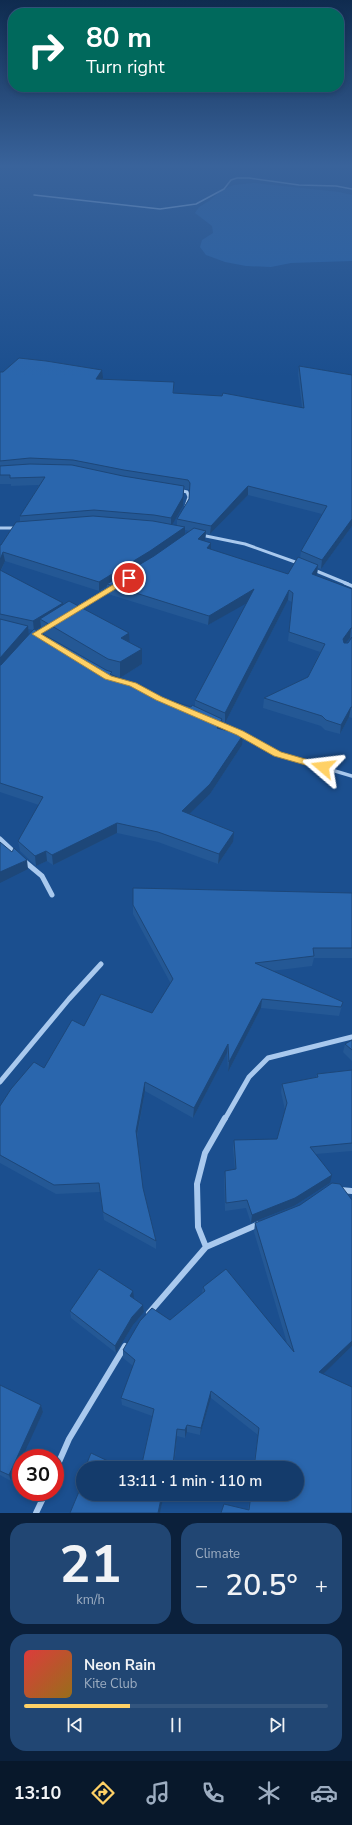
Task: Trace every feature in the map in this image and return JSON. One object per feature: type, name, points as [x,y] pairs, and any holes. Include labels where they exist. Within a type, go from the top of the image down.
[{"type":"street","points":[[175,490],[187,492],[189,497],[184,512]]},
{"type":"street","points":[[0,528],[23,528]]},
{"type":"street","points":[[193,534],[245,544],[304,566]]},
{"type":"street","points":[[311,568],[352,586]]},
{"type":"street","points":[[74,610],[113,587]]},
{"type":"street","points":[[211,720],[240,733],[278,754],[352,776]]},
{"type":"street","points":[[0,839],[42,876],[52,895]]},
{"type":"street","points":[[0,1082],[69,998],[101,964]]},
{"type":"street","points":[[206,1247],[198,1227],[197,1184],[205,1152],[249,1077],[268,1058],[352,1037]]},
{"type":"street","points":[[330,1188],[352,1191]]},
{"type":"street","points":[[142,1321],[206,1247],[266,1221]]},
{"type":"street","points":[[64,1452],[70,1439],[129,1340]]},
{"type":"street","points":[[36,1513],[42,1501]]},
{"type":"shaded area","points":[[209,236],[352,236],[352,261],[291,263],[271,267],[246,266],[225,262],[206,255],[200,247],[202,240]]},
{"type":"building","points":[[19,358],[102,370],[96,379],[174,382],[173,393],[222,396],[223,393],[304,408],[299,366],[352,375],[352,519],[322,560],[301,551],[327,506],[248,486],[211,526],[177,519],[189,499],[190,483],[188,480],[73,460],[30,458],[0,461],[0,372],[3,372]]},
{"type":"building","points":[[30,464],[72,465],[123,476],[184,486],[183,497],[171,518],[154,515],[94,510],[20,516],[45,477],[10,478],[10,475],[0,475],[0,466]]},
{"type":"building","points":[[93,516],[153,521],[185,527],[150,551],[99,582],[3,552],[0,560],[0,545],[16,522]]},
{"type":"building","points":[[194,528],[206,531],[198,539],[211,543],[207,548],[288,574],[298,557],[318,565],[312,574],[352,589],[352,628],[343,639],[344,643],[348,643],[352,637],[352,707],[341,725],[326,720],[322,716],[264,698],[308,677],[325,644],[289,632],[293,593],[289,590],[225,713],[195,700],[254,589],[209,616],[107,584],[154,556]]},
{"type":"building","points":[[0,570],[63,603],[33,621],[0,614]]},
{"type":"building","points":[[69,601],[129,633],[121,638],[142,649],[120,662],[108,659],[40,619]]},
{"type":"building","points":[[0,619],[28,626],[0,658]]},
{"type":"building","points":[[34,629],[112,672],[110,674],[163,698],[191,707],[192,705],[222,719],[217,728],[243,735],[210,784],[182,811],[234,832],[219,854],[158,832],[117,823],[52,855],[46,851],[35,856],[18,841],[43,797],[0,783],[0,665]]},
{"type":"building","points":[[0,842],[12,852],[14,848],[27,860],[0,872]]},
{"type":"building","points":[[133,888],[352,893],[352,948],[313,948],[314,956],[255,963],[343,1002],[341,1007],[262,999],[229,1062],[228,1044],[194,1108],[145,1082],[136,1131],[143,1188],[156,1241],[103,1212],[99,1183],[54,1185],[0,1155],[0,1106],[11,1089],[34,1062],[44,1068],[72,1020],[84,1026],[101,994],[152,1013],[173,979],[133,905]]},
{"type":"building","points":[[352,1040],[352,1050],[345,1044]]},
{"type":"building","points":[[352,1070],[352,1143],[310,1147],[332,1175],[295,1198],[252,1215],[247,1200],[226,1203],[225,1171],[236,1169],[234,1140],[277,1139],[287,1103],[282,1084],[318,1077],[317,1074]]},
{"type":"building","points":[[332,1183],[340,1184],[352,1200],[352,1341],[319,1372],[352,1387],[352,1513],[221,1513],[224,1504],[249,1510],[250,1501],[304,1501],[304,1461],[255,1461],[259,1428],[211,1391],[201,1428],[187,1425],[185,1430],[177,1429],[173,1461],[143,1461],[154,1409],[121,1398],[135,1360],[123,1350],[140,1321],[152,1308],[170,1320],[205,1291],[203,1287],[226,1269],[294,1352],[255,1223],[300,1205]]},
{"type":"building","points":[[99,1269],[133,1291],[130,1296],[143,1305],[132,1317],[115,1346],[70,1311]]},
{"type":"building","points":[[0,1385],[41,1405],[21,1449],[12,1449],[12,1468],[9,1475],[0,1471]]},
{"type":"building","points":[[91,1453],[108,1461],[88,1461]]},
{"type":"building","points":[[76,1499],[76,1501],[161,1501],[158,1513],[70,1513]]},
{"type":"route","points":[[129,578],[36,634],[108,677],[133,685],[159,698],[240,733],[278,754],[323,767]]}]
